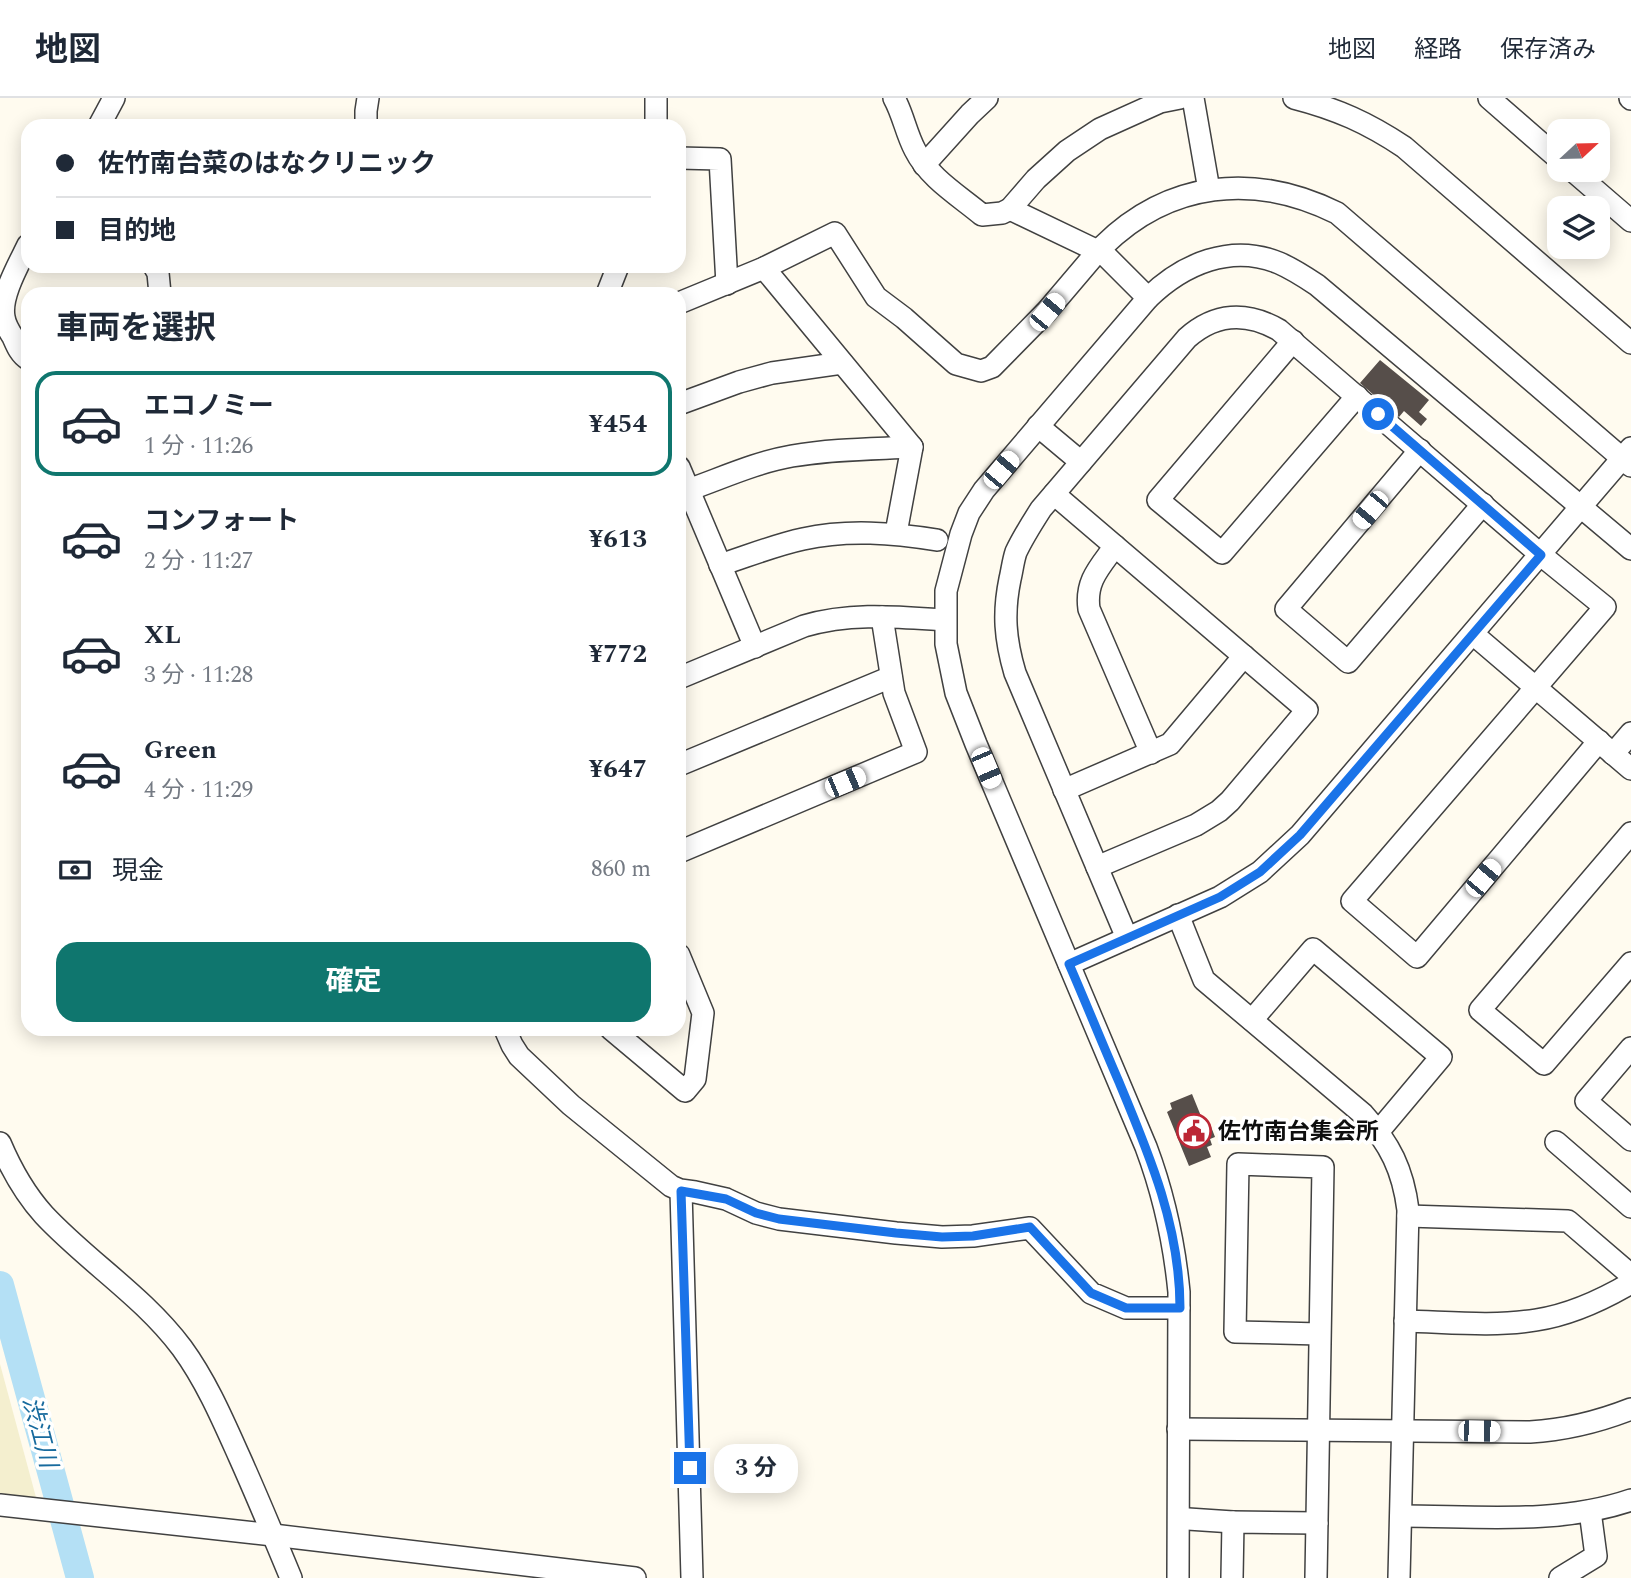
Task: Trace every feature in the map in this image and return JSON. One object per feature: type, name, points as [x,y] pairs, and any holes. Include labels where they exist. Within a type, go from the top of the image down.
[{"type":"street","points":[[103,119],[114,98]]},
{"type":"street","points":[[366,119],[368,98]]},
{"type":"street","points":[[656,98],[656,119]]},
{"type":"street","points":[[894,98],[923,165],[982,215],[1002,213],[1010,209],[1067,151],[1100,129],[1160,102],[1180,98]]},
{"type":"street","points":[[923,165],[987,98]]},
{"type":"street","points":[[1193,98],[1209,190]]},
{"type":"street","points":[[1294,98],[1348,115],[1377,129],[1404,147],[1631,343]]},
{"type":"street","points":[[1489,98],[1547,149]]},
{"type":"street","points":[[686,158],[720,159],[727,284]]},
{"type":"street","points":[[1586,182],[1631,221]]},
{"type":"street","points":[[686,300],[764,268],[835,233],[876,297],[956,364],[981,371],[992,367],[1047,312],[1100,252],[1102,246],[1132,221],[1156,207],[1192,194],[1209,190],[1264,189],[1313,201],[1337,213],[1628,458],[1581,508],[1279,856],[1260,872],[1220,897],[1069,964]]},
{"type":"street","points":[[1010,209],[1100,252],[1148,298]]},
{"type":"street","points":[[1178,1578],[1180,1292],[1175,1250],[1158,1179],[1146,1147],[975,744],[956,693],[948,659],[946,591],[953,560],[970,513],[984,490],[1162,283],[1192,265],[1209,260],[1232,256],[1256,257],[1278,262],[1317,285],[1631,549]]},
{"type":"street","points":[[21,260],[7,290],[3,310],[21,352]]},
{"type":"street","points":[[764,268],[912,447]]},
{"type":"street","points":[[1127,938],[1015,673],[1009,653],[1005,605],[1015,555],[1041,509],[1180,346],[1203,326],[1224,318],[1247,317],[1279,330],[1605,607],[1352,901],[1416,957],[1606,748],[1631,733]]},
{"type":"street","points":[[1293,341],[1158,500],[1222,554],[1357,396]]},
{"type":"street","points":[[686,401],[772,373],[842,363]]},
{"type":"street","points":[[1038,426],[1081,462]]},
{"type":"street","points":[[688,489],[791,456],[836,450],[912,447]]},
{"type":"street","points":[[896,534],[912,447]]},
{"type":"street","points":[[1420,450],[1286,609],[1348,662],[1483,504]]},
{"type":"street","points":[[686,484],[755,647]]},
{"type":"street","points":[[1054,494],[1307,710],[1219,811],[1196,825],[1097,867]]},
{"type":"street","points":[[720,565],[803,539],[864,532],[937,540]]},
{"type":"street","points":[[1115,546],[1092,579],[1088,589],[1089,609],[1151,753]]},
{"type":"street","points":[[686,675],[822,621],[858,617],[945,620]]},
{"type":"street","points":[[686,849],[916,752],[894,693],[882,617]]},
{"type":"street","points":[[1473,634],[1631,769]]},
{"type":"street","points":[[1064,790],[1170,744],[1244,656]]},
{"type":"street","points":[[686,762],[891,677]]},
{"type":"street","points":[[1631,833],[1480,1010],[1544,1065],[1631,963]]},
{"type":"street","points":[[1178,915],[1204,980],[1363,1114],[1390,1149],[1397,1163],[1406,1195],[1408,1216],[1399,1578]]},
{"type":"street","points":[[1252,1020],[1312,949],[1441,1057],[1378,1132]]},
{"type":"street","points":[[619,1036],[685,1091],[695,1079],[704,1013],[686,971]]},
{"type":"street","points":[[509,1036],[519,1056],[570,1105],[671,1186],[681,1191],[726,1199],[756,1213],[779,1219],[896,1233],[942,1237],[973,1236],[1030,1227],[1091,1293],[1126,1308],[1180,1308]]},
{"type":"street","points":[[1631,1048],[1586,1101],[1631,1140]]},
{"type":"street","points":[[1556,1142],[1631,1207]]},
{"type":"street","points":[[0,1143],[14,1174],[42,1213],[72,1244],[158,1318],[183,1348],[224,1421],[292,1578]]},
{"type":"street","points":[[1316,1578],[1323,1167],[1238,1164],[1235,1332],[1320,1334]]},
{"type":"street","points":[[681,1191],[692,1578]]},
{"type":"street","points":[[1408,1216],[1568,1221],[1631,1275]]},
{"type":"street","points":[[1405,1321],[1493,1323],[1537,1320],[1593,1303],[1631,1283]]},
{"type":"street","points":[[1178,1429],[1530,1432],[1593,1423],[1631,1409]]},
{"type":"street","points":[[1401,1516],[1561,1515],[1590,1511],[1631,1500]]},
{"type":"street","points":[[0,1506],[635,1578]]},
{"type":"street","points":[[1560,1578],[1596,1556],[1590,1511]]},
{"type":"street","points":[[1188,1519],[1317,1523]]},
{"type":"street","points":[[1232,1578],[1233,1522]]},
{"type":"shaded area","points":[[0,1364],[37,1501],[0,1497]]},
{"type":"building","points":[[1380,360],[1429,400],[1419,412],[1427,419],[1421,426],[1404,411],[1399,417],[1360,383]]},
{"type":"building","name":"佐竹南台集会所","points":[[1192,1094],[1205,1126],[1210,1124],[1215,1137],[1210,1139],[1212,1145],[1207,1147],[1211,1157],[1189,1166],[1167,1112],[1172,1109],[1170,1103]]},
{"type":"waterway","name":"渋江川","points":[[0,1285],[80,1578]]},
{"type":"place","name":"佐竹南台集会所","points":[[1194,1131]]},
{"type":"route","points":[[690,1468],[681,1191],[726,1199],[756,1213],[779,1219],[896,1233],[942,1237],[973,1236],[1030,1227],[1091,1293],[1126,1308],[1180,1308],[1175,1250],[1158,1179],[1069,964],[1220,897],[1242,885],[1279,856],[1541,555],[1378,414]]}]
